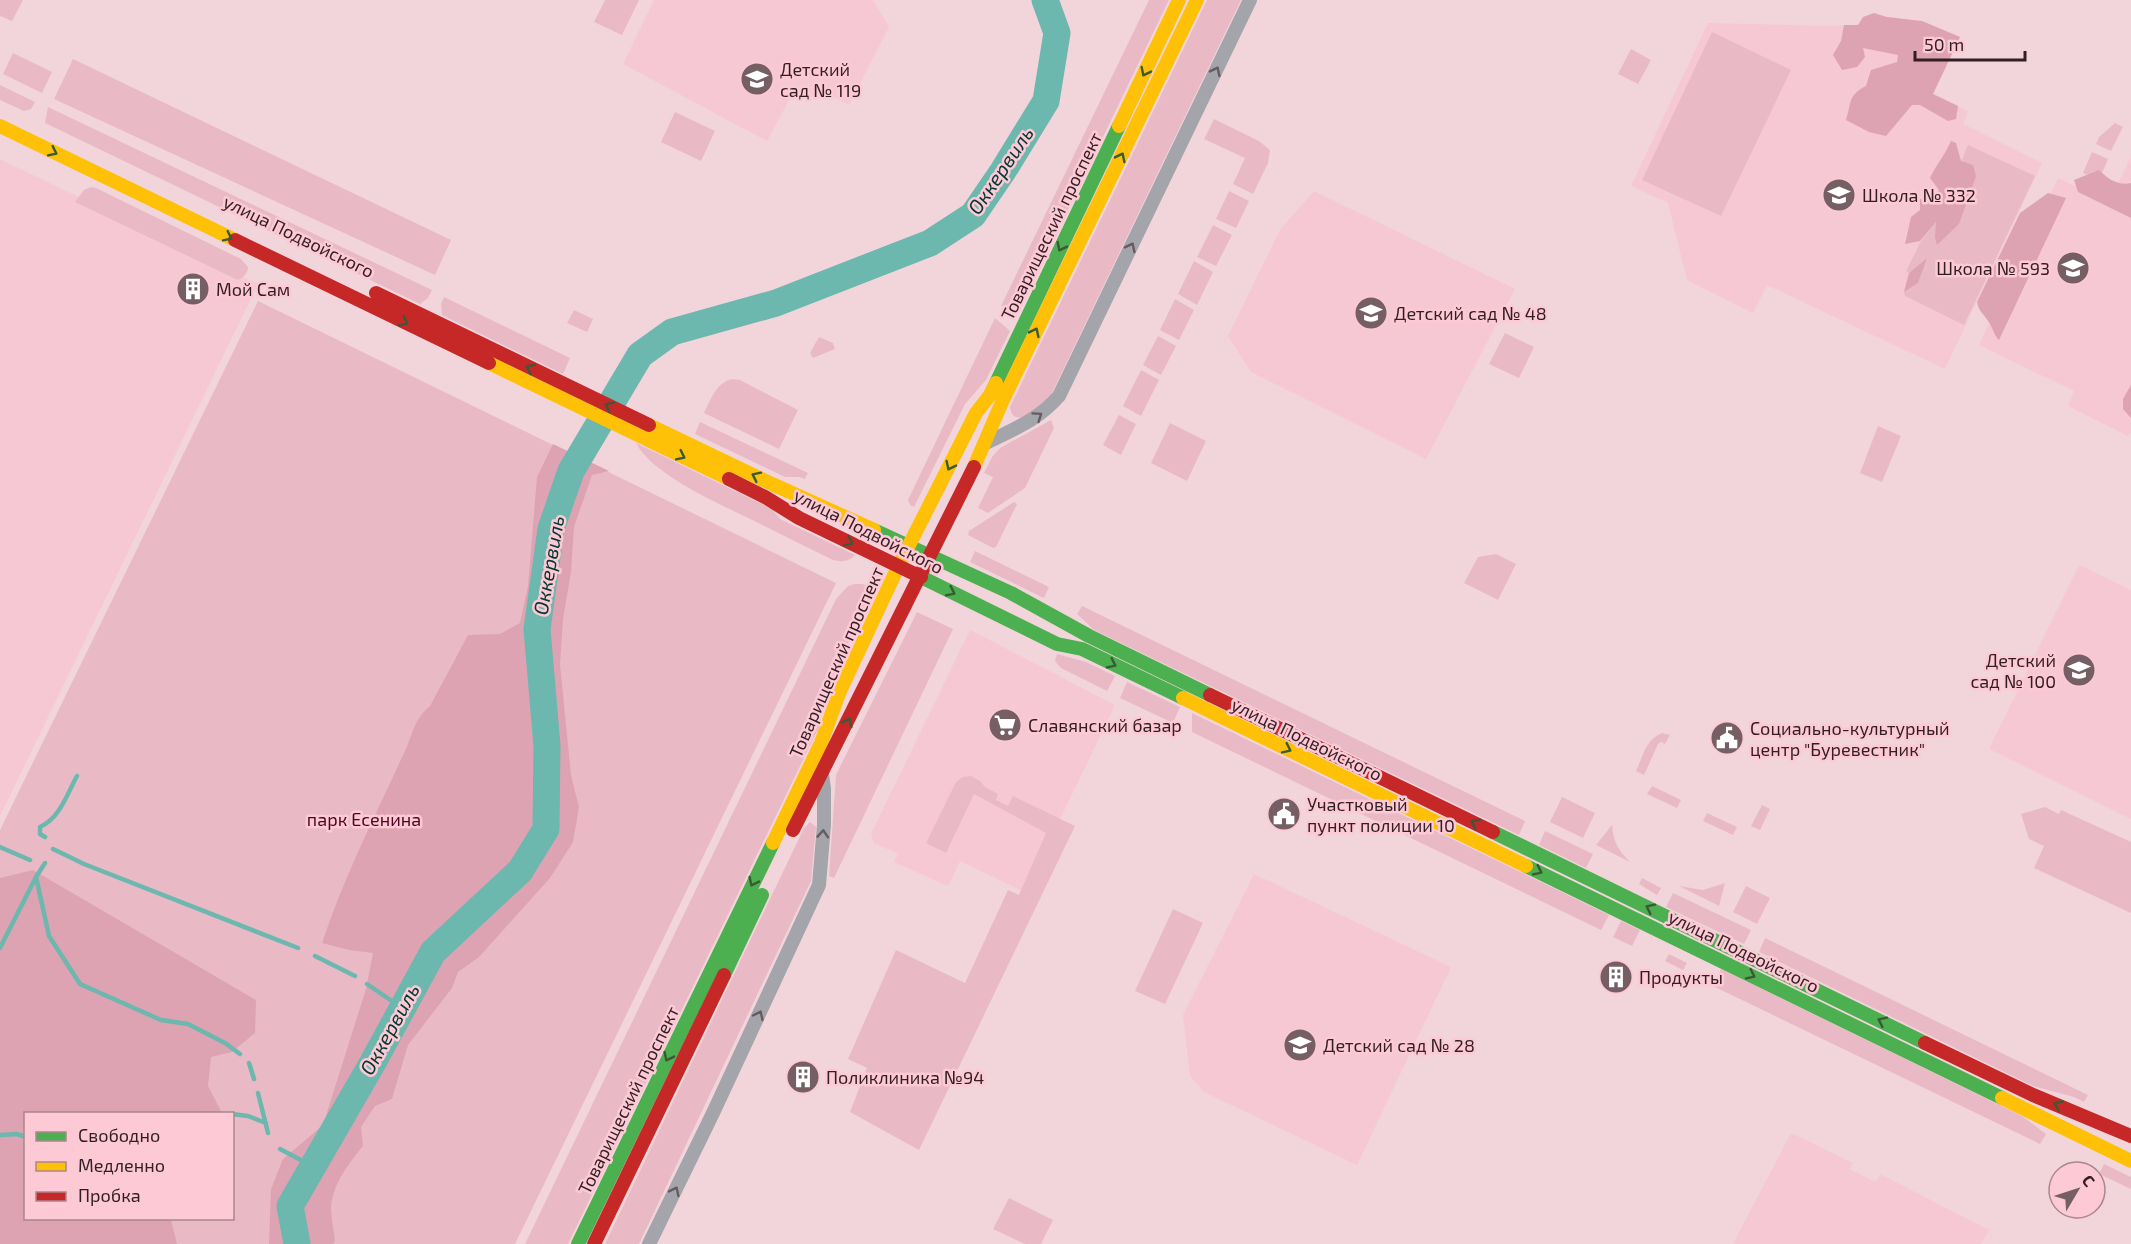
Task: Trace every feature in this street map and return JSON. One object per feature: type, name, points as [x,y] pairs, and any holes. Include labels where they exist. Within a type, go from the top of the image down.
[{"type":"street","name":"Товарищеский проспект","points":[[578,1244],[821,743],[840,691],[898,567],[976,413],[990,395],[1179,0]]},
{"type":"street","name":"Товарищеский проспект","points":[[594,1244],[798,819],[986,443],[1002,402],[1197,0]]},
{"type":"street","points":[[986,443],[1032,421],[1047,410],[1059,396],[1251,0]]},
{"type":"street","name":"улица Подвойского","points":[[0,112],[580,399]]},
{"type":"street","name":"улица Подвойского","points":[[0,126],[580,399]]},
{"type":"street","points":[[580,399],[632,424]]},
{"type":"street","name":"улица Подвойского","points":[[632,424],[810,499],[931,555],[1058,618],[1089,636],[2033,1095],[2131,1136]]},
{"type":"street","name":"улица Подвойского","points":[[632,424],[799,518],[898,567],[1057,644],[1082,649],[2131,1161]]},
{"type":"street","points":[[649,1244],[718,1103],[819,885],[824,825],[822,774]]},
{"type":"shaded area","name":"Детский сад № 119","points":[[654,0],[873,0],[889,27],[849,105],[829,94],[789,100],[767,141],[623,64]]},
{"type":"shaded area","points":[[1874,13],[1887,17],[1922,21],[1960,37],[1933,94],[1958,106],[1956,119],[1948,121],[1920,105],[1912,105],[1886,136],[1869,132],[1846,120],[1853,96],[1866,86],[1871,70],[1897,62],[1898,55],[1863,48],[1865,57],[1857,67],[1842,70],[1833,55],[1841,41],[1844,25],[1858,25],[1863,17]]},
{"type":"shaded area","name":"Школа № 332","points":[[1922,21],[1960,37],[1933,94],[1968,111],[1963,124],[2042,163],[1945,369],[1767,285],[1753,313],[1687,280],[1668,203],[1631,186],[1708,23],[1832,26]]},
{"type":"shaded area","points":[[1951,141],[1956,143],[1961,161],[1973,165],[1976,176],[1959,224],[1937,245],[1936,222],[1920,241],[1905,244],[1911,217],[1920,210],[1920,199],[1932,199],[1939,190],[1930,178]]},
{"type":"shaded area","name":"Школа № 593","points":[[2131,157],[2131,432],[2128,436],[2068,406],[2074,391],[1979,345],[2058,178],[2109,202]]},
{"type":"shaded area","points":[[0,159],[258,284],[0,816]]},
{"type":"shaded area","points":[[2099,170],[2113,181],[2122,184],[2131,183],[2131,218],[2078,192],[2074,180]]},
{"type":"shaded area","name":"Детский сад № 48","points":[[1314,191],[1515,289],[1426,459],[1251,372],[1228,336],[1280,230]]},
{"type":"shaded area","points":[[2048,193],[2066,198],[1999,340],[1977,302],[2020,213]]},
{"type":"shaded area","points":[[1927,258],[1918,283],[1904,292],[1909,273]]},
{"type":"shaded area","points":[[2131,385],[2131,418],[2123,409],[2123,399]]},
{"type":"shaded area","points":[[553,444],[609,471],[592,475],[574,527],[571,572],[563,619],[560,664],[571,775],[579,807],[573,842],[550,878],[479,957],[458,972],[452,988],[408,1045],[392,1099],[375,1106],[361,1127],[363,1146],[347,1167],[334,1191],[331,1208],[335,1241],[333,1244],[269,1244],[271,1189],[283,1159],[323,1125],[366,989],[373,953],[322,943],[350,870],[417,722],[430,706],[468,635],[500,634],[520,623],[528,586],[537,477]]},
{"type":"shaded area","name":"Детский сад № 100","points":[[2079,565],[2131,590],[2131,819],[1989,749]]},
{"type":"shaded area","points":[[970,630],[1115,705],[1025,892],[960,861],[948,886],[894,862],[898,854],[874,843],[871,834]]},
{"type":"shaded area","points":[[33,870],[256,1000],[255,1033],[232,1052],[211,1057],[208,1086],[221,1112],[24,1112],[24,1220],[171,1220],[177,1244],[0,1244],[0,878]]},
{"type":"shaded area","name":"Детский сад № 28","points":[[1254,874],[1451,967],[1357,1165],[1204,1092],[1190,1076],[1183,1015]]},
{"type":"shaded area","points":[[1791,1133],[1853,1163],[1849,1169],[1876,1182],[1880,1174],[1989,1230],[1981,1244],[1733,1244]]},
{"type":"green space","points":[[0,0],[23,0],[12,21],[0,16]]},
{"type":"green space","points":[[605,0],[639,0],[622,35],[594,22]]},
{"type":"green space","points":[[1149,0],[1169,0],[1020,309],[1001,306]]},
{"type":"green space","points":[[1207,0],[1241,0],[1050,397],[1028,415],[1016,417],[1012,414],[1010,407]]},
{"type":"green space","points":[[1712,32],[1791,70],[1721,216],[1642,180]]},
{"type":"green space","points":[[1631,49],[1651,60],[1638,84],[1618,74]]},
{"type":"green space","points":[[13,53],[52,72],[42,93],[3,74]]},
{"type":"green space","points":[[73,59],[451,240],[435,275],[54,99]]},
{"type":"green space","points":[[0,85],[35,102],[31,109],[24,111],[0,100]]},
{"type":"green space","points":[[48,107],[432,290],[428,298],[420,304],[45,123]]},
{"type":"green space","points":[[675,112],[715,131],[701,161],[661,142]]},
{"type":"green space","points":[[1214,119],[1259,141],[1270,150],[1268,163],[1253,194],[1233,184],[1245,158],[1204,139]]},
{"type":"green space","points":[[2115,123],[2123,127],[2111,151],[2096,144],[2099,137]]},
{"type":"green space","points":[[1968,145],[2035,176],[1964,325],[1905,296],[1904,292],[1918,283],[1926,259],[1909,273],[1906,271],[1921,241],[1937,221]]},
{"type":"green space","points":[[2092,152],[2108,159],[2099,180],[2083,173]]},
{"type":"green space","points":[[91,187],[241,259],[248,267],[246,273],[238,280],[75,202],[84,190]]},
{"type":"green space","points":[[1229,191],[1249,201],[1236,228],[1216,219]]},
{"type":"green space","points":[[1213,225],[1232,235],[1216,266],[1197,257]]},
{"type":"green space","points":[[1194,261],[1213,272],[1197,305],[1178,294]]},
{"type":"green space","points":[[444,297],[570,358],[563,374],[442,315],[441,304]]},
{"type":"green space","points":[[1175,299],[1194,310],[1179,340],[1160,330]]},
{"type":"green space","name":"парк Есенина","points":[[258,301],[836,583],[515,1244],[0,1244],[0,830]]},
{"type":"green space","points":[[574,310],[593,319],[587,332],[567,323]]},
{"type":"green space","points":[[995,318],[1010,331],[986,380],[965,404],[914,507],[908,500]]},
{"type":"green space","points":[[1505,333],[1534,347],[1519,378],[1489,364]]},
{"type":"green space","points":[[1158,336],[1176,346],[1161,375],[1143,365]]},
{"type":"green space","points":[[819,337],[833,343],[835,349],[813,358],[810,353]]},
{"type":"green space","points":[[1141,370],[1159,380],[1141,416],[1123,406]]},
{"type":"green space","points":[[732,379],[740,380],[798,410],[779,449],[704,413],[718,388]]},
{"type":"green space","points":[[1119,415],[1136,424],[1121,455],[1103,445]]},
{"type":"green space","points":[[1051,420],[1054,428],[1025,488],[988,513],[978,508],[993,477],[984,473],[992,457],[1000,448]]},
{"type":"green space","points":[[700,422],[808,473],[805,479],[785,477],[695,434]]},
{"type":"green space","points":[[1170,423],[1206,441],[1187,481],[1151,463]]},
{"type":"green space","points":[[1878,426],[1901,436],[1882,482],[1860,473]]},
{"type":"green space","points":[[636,443],[772,509],[780,519],[855,555],[845,561],[833,560],[702,495],[656,466],[644,455]]},
{"type":"green space","points":[[1014,502],[1017,504],[996,547],[993,548],[968,535],[969,531]]},
{"type":"green space","points":[[975,551],[1049,587],[1044,598],[970,562]]},
{"type":"green space","points":[[1496,554],[1516,564],[1498,600],[1464,583],[1478,557]]},
{"type":"green space","points":[[863,584],[873,589],[825,695],[819,727],[568,1244],[525,1244],[836,599],[848,586]]},
{"type":"green space","points":[[1082,606],[1525,821],[1519,835],[1094,630],[1077,614]]},
{"type":"green space","points":[[917,612],[953,629],[834,878],[829,876],[836,775]]},
{"type":"green space","points":[[1057,654],[1086,662],[1115,676],[1107,691],[1061,668],[1055,661]]},
{"type":"green space","points":[[1127,682],[1180,707],[1173,723],[1120,698]]},
{"type":"green space","points":[[1192,713],[1609,915],[1601,930],[1192,732]]},
{"type":"green space","points":[[1662,733],[1670,735],[1665,744],[1661,742],[1658,744],[1644,775],[1636,771],[1652,739]]},
{"type":"green space","points":[[971,776],[998,794],[996,800],[1008,806],[1013,796],[1075,826],[919,1150],[850,1112],[867,1068],[848,1059],[896,950],[965,983],[1008,890],[1019,895],[1046,833],[974,794],[946,853],[926,843],[956,782],[963,777]]},
{"type":"green space","points":[[1652,786],[1681,800],[1677,808],[1647,794]]},
{"type":"green space","points":[[1562,797],[1595,813],[1583,838],[1550,822]]},
{"type":"green space","points":[[1762,805],[1770,809],[1760,830],[1751,826]]},
{"type":"green space","points":[[2045,807],[2059,814],[2061,810],[2131,842],[2131,913],[2034,868],[2044,846],[2029,839],[2021,814]]},
{"type":"green space","points":[[1707,813],[1737,827],[1733,835],[1703,821]]},
{"type":"green space","points":[[810,822],[816,827],[811,881],[639,1244],[605,1244],[804,828]]},
{"type":"green space","points":[[1612,825],[1617,846],[1630,862],[1596,845]]},
{"type":"green space","points":[[1545,831],[1593,854],[1586,868],[1539,845]]},
{"type":"green space","points":[[1642,878],[1661,888],[1657,895],[1639,884]]},
{"type":"green space","points":[[1725,883],[1719,906],[1679,886],[1703,890]]},
{"type":"green space","points":[[1746,886],[1770,898],[1757,924],[1733,912]]},
{"type":"green space","points":[[1673,893],[1751,930],[1744,944],[1666,907]]},
{"type":"green space","points":[[1173,909],[1203,923],[1165,1004],[1135,991]]},
{"type":"green space","points":[[1621,921],[1640,930],[1632,946],[1613,937]]},
{"type":"green space","points":[[1765,938],[2088,1095],[2084,1102],[2033,1086],[1759,952]]},
{"type":"green space","points":[[1669,954],[1687,963],[1683,970],[1665,961]]},
{"type":"green space","points":[[1721,969],[2022,1116],[2046,1134],[2040,1144],[1713,986]]},
{"type":"green space","points":[[2107,1165],[2131,1177],[2131,1189],[2107,1178]]},
{"type":"green space","points":[[1009,1198],[1053,1220],[1041,1244],[1025,1244],[993,1229]]},
{"type":"waterway","name":"Оккервиль","points":[[297,1244],[290,1206],[433,952],[520,871],[546,829],[547,746],[537,629],[551,529],[571,471],[640,355],[672,332],[776,303],[930,243],[973,215],[1046,101],[1057,33],[1045,0]]},
{"type":"waterway","points":[[45,837],[40,834],[40,827],[58,812],[77,776]]},
{"type":"waterway","points":[[0,847],[30,860]]},
{"type":"waterway","points":[[53,849],[84,864],[298,948]]},
{"type":"waterway","points":[[0,948],[45,863]]},
{"type":"waterway","points":[[36,877],[49,936],[80,984],[161,1020],[188,1024],[225,1043],[240,1054]]},
{"type":"waterway","points":[[315,956],[355,976]]},
{"type":"waterway","points":[[367,984],[402,1008]]},
{"type":"waterway","points":[[249,1063],[254,1079]]},
{"type":"waterway","points":[[258,1093],[268,1133]]},
{"type":"waterway","points":[[234,1114],[248,1116],[266,1123]]},
{"type":"waterway","points":[[0,1135],[17,1134],[24,1136]]},
{"type":"waterway","points":[[280,1149],[312,1166]]},
{"type":"traffic: fast","points":[[996,383],[1119,126]]},
{"type":"traffic: fast","points":[[874,530],[1011,593],[1089,636],[1210,695]]},
{"type":"traffic: fast","points":[[921,577],[1057,644],[1082,649],[1183,698]]},
{"type":"traffic: fast","points":[[1493,832],[1925,1043]]},
{"type":"traffic: fast","points":[[578,1244],[773,843]]},
{"type":"traffic: fast","points":[[1526,866],[2002,1098]]},
{"type":"traffic: fast","points":[[724,975],[762,895]]},
{"type":"traffic: slow","points":[[1119,126],[1179,0]]},
{"type":"traffic: slow","points":[[974,467],[1002,402],[1197,0]]},
{"type":"traffic: slow","points":[[0,126],[235,240]]},
{"type":"traffic: slow","points":[[489,363],[729,479]]},
{"type":"traffic: slow","points":[[773,843],[821,743],[840,691],[898,567],[976,413],[996,383]]},
{"type":"traffic: slow","points":[[649,425],[874,530]]},
{"type":"traffic: slow","points":[[1183,698],[1526,866]]},
{"type":"traffic: slow","points":[[2002,1098],[2131,1161]]},
{"type":"traffic: jam","points":[[235,240],[489,363]]},
{"type":"traffic: jam","points":[[376,293],[649,425]]},
{"type":"traffic: jam","points":[[793,830],[974,467]]},
{"type":"traffic: jam","points":[[729,479],[799,518],[921,577]]},
{"type":"traffic: jam","points":[[1210,695],[1493,832]]},
{"type":"traffic: jam","points":[[594,1244],[724,975]]},
{"type":"traffic: jam","points":[[1925,1043],[2033,1095],[2131,1136]]},
{"type":"place","name":"Детский сад № 119","points":[[757,79]]},
{"type":"place","name":"Школа № 332","points":[[1839,195]]},
{"type":"place","name":"Школа № 593","points":[[2073,268]]},
{"type":"place","name":"Мой Сам","points":[[193,289]]},
{"type":"place","name":"Детский сад № 48","points":[[1371,313]]},
{"type":"place","name":"Детский сад № 100","points":[[2079,670]]},
{"type":"place","name":"Славянский базар","points":[[1005,725]]},
{"type":"place","name":"Социально-культурный центр \"Буревестник\"","points":[[1727,738]]},
{"type":"place","name":"Участковый пункт полиции 10","points":[[1284,814]]},
{"type":"place","name":"Продукты","points":[[1616,977]]},
{"type":"place","name":"Детский сад № 28","points":[[1300,1045]]},
{"type":"place","name":"Поликлиника №94","points":[[803,1077]]}]
